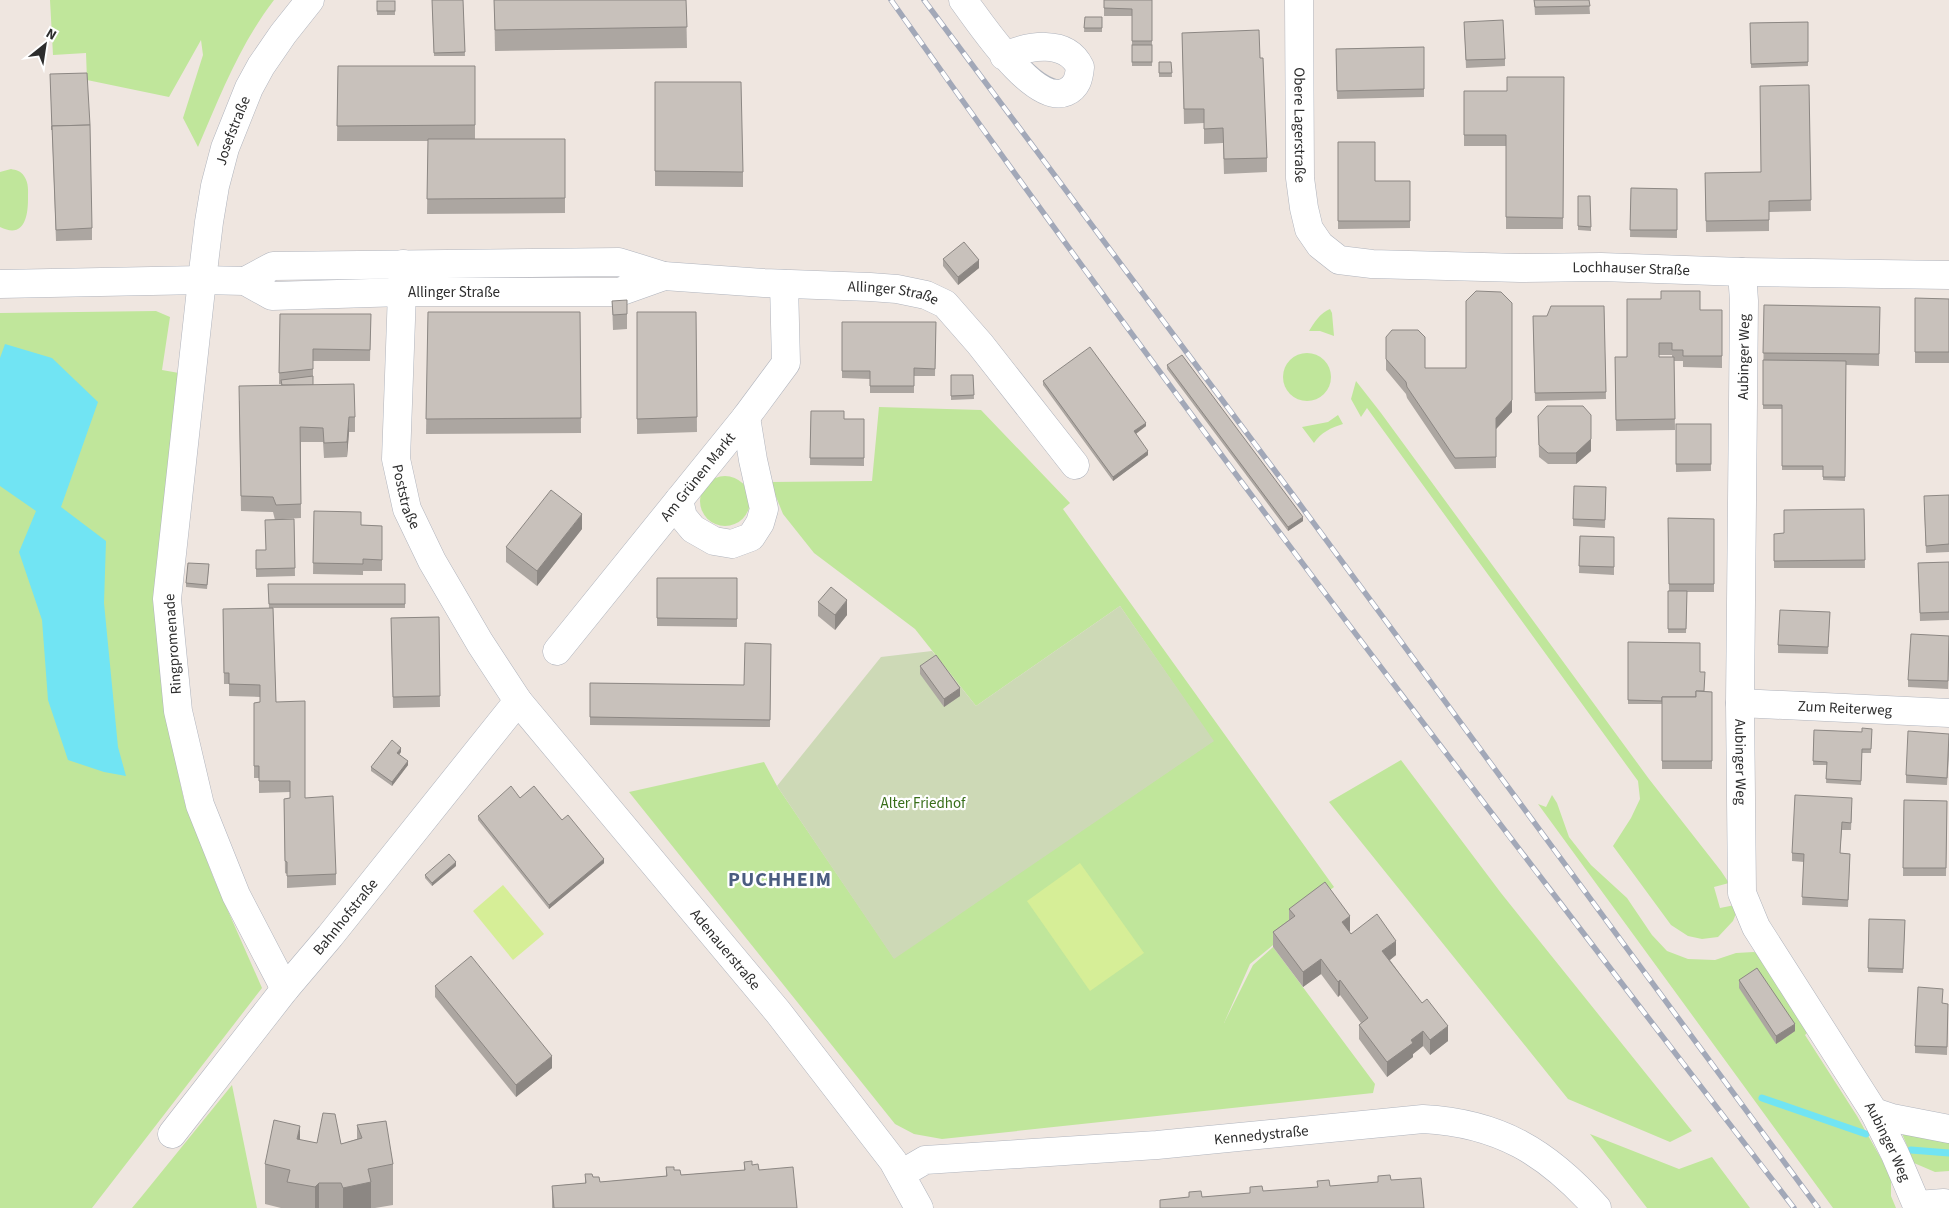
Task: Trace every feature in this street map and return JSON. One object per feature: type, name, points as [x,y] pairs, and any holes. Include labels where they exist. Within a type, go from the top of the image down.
[{"type":"street","name":"Josefstraße","points":[[202,280],[209,222],[225,148],[249,88],[261,66],[310,0]]},
{"type":"street","points":[[963,0],[1004,56]]},
{"type":"street","name":"Obere Lagerstraße","points":[[1298,0],[1300,178],[1309,229],[1320,245]]},
{"type":"street","name":"Lochhauser Straße","points":[[1320,245],[1339,260],[1372,264],[1520,268],[1601,266],[1742,272],[1949,275]]},
{"type":"street","name":"Allinger Straße","points":[[245,281],[274,266],[619,262],[664,276],[897,289],[926,295],[944,304],[980,344],[1075,465]]},
{"type":"street","name":"Poststraße","points":[[403,264],[396,458],[407,509],[432,561],[480,644],[518,701]]},
{"type":"street","name":"Aubinger Weg","points":[[1742,272],[1744,301],[1740,703],[1742,893],[1756,927],[1885,1133],[1917,1207],[1949,1204]]},
{"type":"street","name":"Allinger Straße","points":[[0,284],[202,280],[245,281],[272,296],[403,292],[619,292],[664,276]]},
{"type":"street","name":"Ringpromenade","points":[[202,280],[167,599],[178,711],[200,805],[236,895],[285,989]]},
{"type":"street","name":"Am Grünen Markt","points":[[557,651],[746,417],[786,363],[784,284]]},
{"type":"street","points":[[679,500],[683,517],[693,529],[714,541],[732,544],[751,537],[760,523],[764,509],[746,417]]},
{"type":"street","name":"Bahnhofstraße","points":[[172,1134],[285,989],[330,936],[518,701]]},
{"type":"street","name":"Adenauerstraße","points":[[518,701],[778,1012],[901,1174],[919,1208]]},
{"type":"street","name":"Zum Reiterweg","points":[[1740,703],[1949,713]]},
{"type":"street","points":[[1885,1133],[1892,1118],[1949,1129]]},
{"type":"street","name":"Kennedystraße","points":[[901,1174],[925,1160],[1156,1145],[1423,1119],[1448,1120],[1479,1126],[1510,1137],[1554,1165],[1597,1208]]},
{"type":"green space","points":[[50,0],[274,0],[241,53],[198,147],[183,118],[203,55],[201,40],[169,97],[87,80],[86,53],[53,55]]},
{"type":"green space","points":[[11,169],[23,174],[27,181],[28,206],[23,224],[14,230],[8,230],[0,227],[0,172]]},
{"type":"green space","points":[[1330,309],[1334,336],[1320,331],[1309,331],[1320,316]]},
{"type":"green space","points":[[156,311],[170,317],[162,370],[179,373],[164,709],[184,800],[214,879],[262,988],[92,1208],[0,1208],[0,313]]},
{"type":"green space","points":[[1302,353],[1312,353],[1324,360],[1331,372],[1331,382],[1324,394],[1312,401],[1302,401],[1294,397],[1287,390],[1283,382],[1283,372],[1287,364],[1294,357]]},
{"type":"green space","points":[[1356,381],[1649,779],[1729,883],[1714,887],[1720,908],[1735,905],[1737,911],[1733,921],[1718,937],[1702,939],[1688,936],[1671,925],[1613,846],[1631,818],[1640,799],[1638,781],[1367,408],[1361,417],[1351,399]]},
{"type":"green space","points":[[879,407],[981,410],[1070,503],[1063,509],[1334,887],[1285,924],[1289,932],[1250,964],[1224,1023],[1253,965],[1273,947],[1375,1084],[1373,1093],[942,1139],[914,1134],[895,1124],[629,792],[764,762],[777,786],[894,958],[1213,741],[1120,606],[976,706],[915,629],[814,553],[783,514],[770,482],[872,481]]},
{"type":"green space","points":[[1338,415],[1343,424],[1327,431],[1314,443],[1302,427],[1328,422]]},
{"type":"green space","points":[[720,476],[730,476],[743,483],[750,496],[750,506],[743,519],[730,526],[720,526],[711,522],[704,515],[700,506],[700,496],[704,487],[711,480]]},
{"type":"green space","name":"Alter Friedhof","points":[[1120,606],[1214,741],[894,959],[777,786],[881,657],[932,651],[976,706]]},
{"type":"green space","points":[[1401,760],[1501,893],[1692,1131],[1670,1142],[1568,1099],[1329,802]]},
{"type":"green space","points":[[1552,795],[1557,803],[1569,837],[1591,865],[1627,898],[1652,935],[1667,951],[1688,959],[1715,960],[1736,953],[1754,952],[1769,958],[1810,1030],[1805,1035],[1857,1116],[1891,1176],[1891,1196],[1896,1208],[1833,1208],[1538,804],[1546,807]]},
{"type":"green space","points":[[1080,863],[1144,953],[1090,991],[1027,901]]},
{"type":"green space","points":[[503,885],[544,934],[513,960],[473,911]]},
{"type":"green space","points":[[232,1085],[257,1208],[132,1208],[142,1196]]},
{"type":"green space","points":[[1899,1126],[1949,1135],[1949,1171],[1935,1172],[1914,1163]]},
{"type":"green space","points":[[1590,1134],[1679,1169],[1712,1157],[1750,1208],[1647,1208]]},
{"type":"water","points":[[5,344],[52,358],[98,402],[61,507],[106,541],[104,603],[118,747],[126,776],[104,772],[68,760],[48,700],[42,620],[19,552],[36,511],[0,486],[0,358]]},
{"type":"building","points":[[432,0],[463,0],[465,52],[434,53]]},
{"type":"building","points":[[494,0],[686,0],[687,27],[495,30]]},
{"type":"building","points":[[1104,0],[1152,0],[1152,41],[1132,41],[1132,9],[1104,8]]},
{"type":"building","points":[[1534,0],[1589,0],[1590,6],[1535,7]]},
{"type":"building","points":[[377,1],[395,1],[395,11],[377,11]]},
{"type":"building","points":[[1085,17],[1102,17],[1102,28],[1084,28]]},
{"type":"building","points":[[1503,20],[1505,59],[1466,60],[1464,22]]},
{"type":"building","points":[[1808,22],[1808,62],[1751,64],[1750,23]]},
{"type":"building","points":[[1259,30],[1260,58],[1263,58],[1267,158],[1224,159],[1223,128],[1204,129],[1204,109],[1184,109],[1182,33]]},
{"type":"building","points":[[1132,45],[1152,45],[1152,62],[1132,62]]},
{"type":"building","points":[[1424,47],[1424,89],[1337,91],[1336,49]]},
{"type":"building","points":[[1159,62],[1171,62],[1172,73],[1159,73]]},
{"type":"building","points":[[338,66],[475,66],[475,125],[337,126]]},
{"type":"building","points":[[87,73],[90,125],[52,126],[52,130],[50,74]]},
{"type":"building","points":[[1507,77],[1564,77],[1563,218],[1506,217],[1506,135],[1464,135],[1464,91],[1507,91]]},
{"type":"building","points":[[655,82],[741,82],[743,172],[655,171]]},
{"type":"building","points":[[1809,85],[1811,200],[1769,201],[1769,220],[1706,221],[1705,173],[1761,172],[1760,86]]},
{"type":"building","points":[[90,125],[92,228],[56,230],[52,126]]},
{"type":"building","points":[[428,139],[565,139],[565,198],[427,199]]},
{"type":"building","points":[[1338,142],[1375,142],[1375,181],[1410,181],[1410,221],[1338,221]]},
{"type":"building","points":[[1631,188],[1677,189],[1677,230],[1630,230]]},
{"type":"building","points":[[1578,196],[1590,196],[1591,227],[1578,226]]},
{"type":"building","points":[[964,242],[979,260],[958,277],[943,259]]},
{"type":"building","points":[[1476,291],[1501,292],[1512,303],[1512,400],[1496,418],[1496,457],[1455,458],[1407,387],[1406,382],[1386,359],[1386,337],[1392,330],[1418,330],[1425,337],[1425,368],[1466,368],[1466,301]]},
{"type":"building","points":[[1661,291],[1700,291],[1700,310],[1722,310],[1722,356],[1683,356],[1683,350],[1672,350],[1672,343],[1659,343],[1659,357],[1674,357],[1675,419],[1616,420],[1615,357],[1627,357],[1627,299],[1661,299]]},
{"type":"building","points":[[1915,298],[1949,299],[1949,352],[1915,352]]},
{"type":"building","points":[[627,300],[627,314],[613,315],[612,301]]},
{"type":"building","points":[[1764,305],[1880,307],[1879,354],[1763,353]]},
{"type":"building","points":[[1551,306],[1604,306],[1606,392],[1535,393],[1533,316],[1547,316]]},
{"type":"building","points":[[428,312],[580,312],[581,418],[426,419]]},
{"type":"building","points":[[637,312],[696,312],[697,417],[637,419]]},
{"type":"building","points":[[280,314],[371,314],[370,350],[313,349],[313,369],[279,373]]},
{"type":"building","points":[[842,322],[936,322],[935,369],[914,368],[914,386],[870,386],[870,371],[842,371]]},
{"type":"building","points":[[1090,347],[1146,423],[1134,431],[1148,451],[1113,477],[1043,381]]},
{"type":"building","points":[[1182,355],[1303,517],[1288,527],[1167,365]]},
{"type":"building","points":[[1763,360],[1846,361],[1845,477],[1823,477],[1823,466],[1782,466],[1782,405],[1763,405]]},
{"type":"building","points":[[951,375],[973,375],[974,395],[951,396]]},
{"type":"building","points":[[313,376],[313,385],[282,385],[281,380]]},
{"type":"building","points":[[354,384],[355,417],[349,417],[347,442],[324,443],[323,428],[300,427],[301,504],[276,505],[273,497],[241,496],[239,386]]},
{"type":"building","points":[[1547,406],[1583,406],[1591,415],[1591,439],[1576,453],[1548,453],[1539,445],[1538,416]]},
{"type":"building","points":[[811,411],[844,411],[844,419],[864,419],[864,458],[810,458]]},
{"type":"building","points":[[1676,424],[1711,424],[1711,464],[1676,464]]},
{"type":"building","points":[[1574,486],[1606,487],[1605,520],[1573,519]]},
{"type":"building","points":[[551,490],[582,514],[537,571],[506,547]]},
{"type":"building","points":[[1949,495],[1949,544],[1926,546],[1924,496]]},
{"type":"building","points":[[1864,509],[1865,560],[1774,561],[1774,534],[1784,533],[1784,510]]},
{"type":"building","points":[[314,511],[361,512],[361,525],[382,526],[382,560],[363,559],[363,564],[313,563]]},
{"type":"building","points":[[1668,518],[1714,519],[1714,584],[1669,584]]},
{"type":"building","points":[[294,519],[295,568],[256,569],[256,550],[266,550],[265,520]]},
{"type":"building","points":[[1580,536],[1614,537],[1614,567],[1579,566]]},
{"type":"building","points":[[1949,562],[1949,612],[1920,613],[1918,563]]},
{"type":"building","points":[[188,563],[209,564],[207,585],[186,583]]},
{"type":"building","points":[[657,578],[737,578],[737,619],[657,618]]},
{"type":"building","points":[[268,584],[405,584],[405,604],[269,604]]},
{"type":"building","points":[[831,587],[847,600],[835,615],[818,602]]},
{"type":"building","points":[[1668,591],[1687,591],[1686,629],[1668,629]]},
{"type":"building","points":[[273,608],[276,702],[305,701],[305,798],[333,796],[336,874],[287,876],[284,799],[290,798],[290,781],[259,781],[259,766],[254,766],[254,703],[260,702],[260,685],[229,684],[229,673],[224,673],[223,609]]},
{"type":"building","points":[[1780,610],[1830,612],[1828,647],[1778,645]]},
{"type":"building","points":[[439,617],[440,696],[393,697],[391,618]]},
{"type":"building","points":[[1911,634],[1949,636],[1948,681],[1908,680]]},
{"type":"building","points":[[1628,642],[1700,643],[1700,672],[1705,672],[1704,691],[1696,691],[1696,697],[1662,697],[1662,701],[1628,700]]},
{"type":"building","points":[[745,643],[771,644],[770,720],[590,717],[590,683],[744,685]]},
{"type":"building","points":[[936,655],[960,688],[944,699],[920,666]]},
{"type":"building","points":[[1696,691],[1712,692],[1712,761],[1662,761],[1662,697],[1696,697]]},
{"type":"building","points":[[1862,728],[1872,729],[1871,749],[1862,749],[1861,781],[1826,779],[1827,762],[1813,761],[1814,730],[1862,732]]},
{"type":"building","points":[[1908,731],[1949,734],[1947,778],[1906,775]]},
{"type":"building","points":[[392,740],[401,748],[397,753],[408,761],[392,782],[371,767]]},
{"type":"building","points":[[511,786],[520,798],[534,786],[562,820],[568,815],[604,859],[549,905],[478,816]]},
{"type":"building","points":[[1795,795],[1852,798],[1851,823],[1842,822],[1840,853],[1850,854],[1848,900],[1802,897],[1804,854],[1792,853]]},
{"type":"building","points":[[1904,800],[1947,801],[1946,868],[1903,868]]},
{"type":"building","points":[[449,854],[456,862],[432,883],[425,875]]},
{"type":"building","points":[[1325,882],[1350,916],[1342,922],[1351,934],[1377,914],[1396,941],[1382,951],[1422,1003],[1427,999],[1448,1026],[1430,1040],[1423,1031],[1411,1040],[1413,1043],[1387,1062],[1359,1025],[1368,1018],[1340,980],[1338,982],[1321,959],[1303,972],[1273,932],[1295,916],[1289,909]]},
{"type":"building","points":[[1869,919],[1905,920],[1903,969],[1868,968]]},
{"type":"building","points":[[471,956],[552,1056],[516,1085],[435,986]]},
{"type":"building","points":[[1757,968],[1795,1024],[1776,1036],[1739,980]]},
{"type":"building","points":[[1918,987],[1943,989],[1942,1003],[1948,1004],[1947,1047],[1915,1046]]},
{"type":"building","points":[[323,1113],[335,1114],[341,1144],[362,1138],[357,1125],[386,1121],[393,1164],[368,1169],[371,1182],[343,1188],[341,1183],[319,1183],[315,1187],[287,1182],[290,1170],[265,1164],[274,1120],[300,1126],[297,1139],[317,1143]]},
{"type":"building","points":[[752,1161],[752,1165],[758,1164],[759,1170],[793,1167],[797,1208],[554,1208],[552,1186],[586,1183],[585,1174],[599,1177],[600,1182],[667,1176],[666,1167],[674,1167],[674,1170],[680,1170],[681,1175],[745,1170],[744,1162]]},
{"type":"building","points":[[1390,1175],[1391,1180],[1421,1178],[1424,1208],[1160,1208],[1160,1200],[1189,1197],[1189,1192],[1201,1191],[1202,1197],[1250,1193],[1250,1187],[1262,1186],[1263,1191],[1318,1187],[1317,1181],[1329,1180],[1330,1186],[1378,1182],[1378,1176]]},
{"type":"waterway","points":[[1762,1098],[1866,1134]]},
{"type":"waterway","points":[[1911,1150],[1949,1153]]},
{"type":"railway","points":[[891,0],[1223,458],[1450,759],[1794,1208]]},
{"type":"railway","points":[[924,0],[1293,495],[1818,1208]]},
{"type":"district","name":"PUCHHEIM","points":[[780,880]]}]
